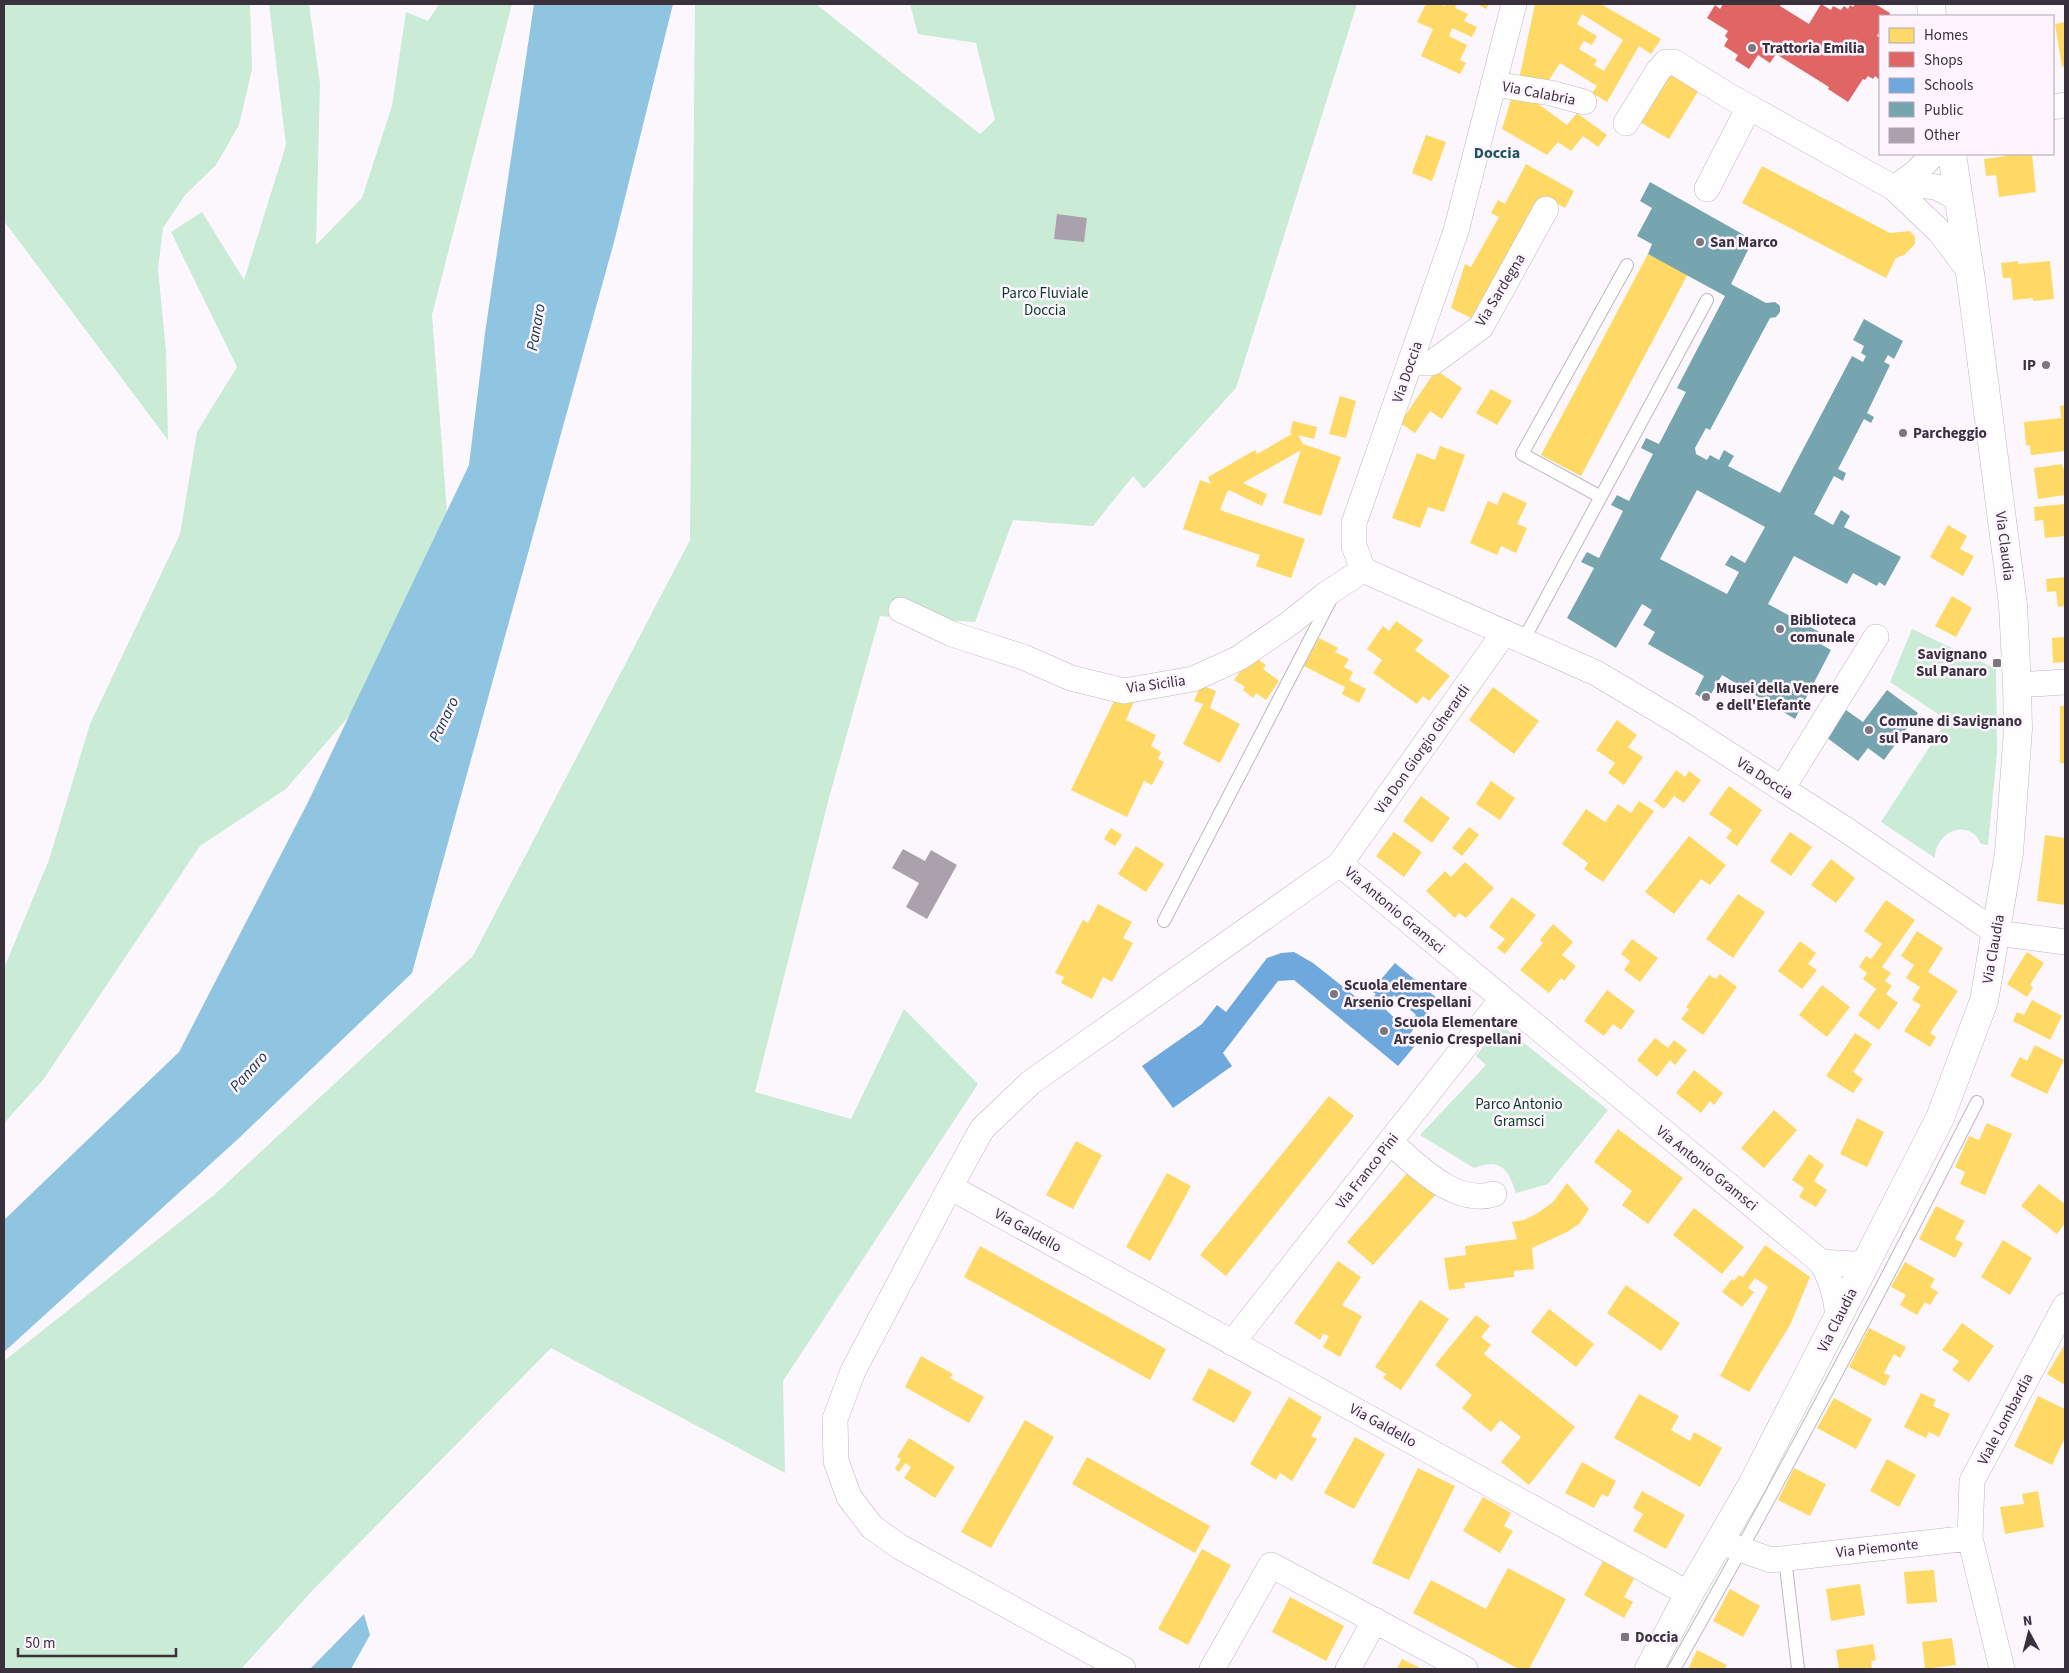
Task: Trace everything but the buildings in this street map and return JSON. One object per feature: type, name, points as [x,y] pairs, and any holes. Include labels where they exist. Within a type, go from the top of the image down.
[{"type":"main road","name":"Via Claudia","points":[[1649,1669],[1689,1594],[1731,1546],[1752,1485],[1838,1317],[1867,1262],[1922,1180],[1940,1118],[1984,1001],[1997,933],[2008,853],[2018,729],[2017,684],[2011,595],[1970,272],[1952,155]]},
{"type":"street","name":"Via Doccia","points":[[1514,4],[1456,231],[1354,523],[1354,546],[1363,570],[1596,674],[1680,723],[1848,831],[1997,933]]},
{"type":"street","points":[[1626,123],[1658,70],[1666,62],[1674,62],[1749,108],[1903,192],[1925,209],[1938,208],[1959,199]]},
{"type":"street","name":"Via Calabria","points":[[1493,84],[1551,93],[1584,102]]},
{"type":"street","points":[[1707,189],[1749,108]]},
{"type":"street","points":[[1903,192],[1915,173],[1933,155]]},
{"type":"street","points":[[1903,192],[1940,232],[1970,272]]},
{"type":"street","name":"Via Sardegna","points":[[1410,363],[1432,363],[1482,326],[1546,210]]},
{"type":"street","name":"Via Sicilia","points":[[900,610],[952,634],[1023,657],[1071,678],[1124,691],[1193,679],[1239,658],[1363,570]]},
{"type":"street","name":"Via Don Giorgio Gherardi","points":[[1340,864],[1514,637]]},
{"type":"street","points":[[1782,789],[1876,637]]},
{"type":"street","points":[[2033,684],[2065,682]]},
{"type":"street","name":"Via Antonio Gramsci","points":[[950,1187],[982,1129],[1030,1083],[1340,864],[1821,1262]]},
{"type":"street","points":[[1997,933],[2065,942]]},
{"type":"street","name":"Via Franco Pini","points":[[1232,1342],[1502,999]]},
{"type":"street","points":[[1390,1142],[1448,1188],[1468,1195],[1484,1197],[1494,1194]]},
{"type":"street","points":[[950,1187],[853,1371],[835,1419],[836,1461],[849,1497],[872,1527],[900,1547],[1123,1669]]},
{"type":"street","name":"Via Galdello","points":[[950,1187],[1689,1594]]},
{"type":"street","points":[[1821,1262],[1853,1264],[1867,1262]]},
{"type":"street","points":[[1821,1262],[1833,1286],[1838,1317]]},
{"type":"street","name":"Viale Lombardia","points":[[2002,1669],[1970,1538],[1972,1481],[2065,1306]]},
{"type":"street","name":"Via Piemonte","points":[[1731,1546],[1771,1560],[1970,1538]]},
{"type":"street","points":[[1212,1669],[1271,1565],[1465,1669]]},
{"type":"street","points":[[1348,1669],[1375,1620]]},
{"type":"lane","points":[[1601,497],[1522,454],[1627,265]]},
{"type":"lane","points":[[1514,637],[1601,497],[1707,300]]},
{"type":"lane","points":[[1164,921],[1337,587]]},
{"type":"lane","points":[[1674,1669],[1731,1546],[1922,1180],[1976,1102]]},
{"type":"lane","points":[[1785,1558],[1798,1669]]},
{"type":"green space","points":[[4,4],[250,4],[252,69],[239,125],[216,165],[185,195],[163,228],[158,269],[166,351],[168,440],[4,221]]},
{"type":"green space","points":[[269,4],[309,4],[320,84],[316,245],[362,198],[392,106],[406,12],[428,21],[439,4],[512,4],[432,315],[447,512],[376,685],[286,789],[200,846],[43,1080],[4,1123],[4,968],[49,860],[90,724],[180,534],[197,432],[237,367],[171,232],[202,212],[244,280],[286,145]]},
{"type":"green space","name":"Parco Fluviale Doccia","points":[[695,4],[816,4],[980,134],[995,120],[976,43],[918,34],[910,4],[1357,4],[1236,388],[1144,489],[1133,476],[1093,526],[1013,520],[975,622],[880,616],[830,794],[755,1092],[851,1119],[904,1009],[978,1084],[783,1381],[785,1473],[551,1348],[312,1591],[241,1669],[4,1669],[4,1361],[214,1195],[473,956],[690,540]]},
{"type":"green space","points":[[1912,629],[1996,669],[1997,753],[1988,845],[1981,844],[1975,835],[1967,831],[1953,831],[1947,834],[1938,844],[1935,858],[1881,822],[1947,720],[1890,682]]},
{"type":"green space","name":"Parco Antonio Gramsci","points":[[1500,1024],[1608,1110],[1548,1184],[1516,1193],[1510,1178],[1502,1168],[1491,1164],[1474,1168],[1420,1135],[1486,1065],[1476,1056]]},
{"type":"water","name":"Panaro","points":[[534,4],[673,4],[614,242],[412,973],[238,1139],[4,1352],[4,1220],[179,1052],[308,802],[469,465],[485,333]]},
{"type":"water","points":[[364,1614],[370,1635],[351,1669],[310,1669]]},
{"type":"place","name":"Trattoria Emilia","points":[[1752,48]]},
{"type":"place","name":"San Marco","points":[[1700,242]]},
{"type":"place","name":"IP","points":[[2046,365]]},
{"type":"place","name":"Parcheggio","points":[[1903,433]]},
{"type":"place","name":"Biblioteca comunale","points":[[1780,629]]},
{"type":"place","name":"Savignano Sul Panaro","points":[[1997,663]]},
{"type":"place","name":"Musei della Venere e dell'Elefante","points":[[1706,697]]},
{"type":"place","name":"Comune di Savignano sul Panaro","points":[[1869,730]]},
{"type":"place","name":"Scuola elementare Arsenio Crespellani","points":[[1334,994]]},
{"type":"place","name":"Scuola Elementare Arsenio Crespellani","points":[[1384,1031]]},
{"type":"place","name":"Doccia","points":[[1625,1637]]},
{"type":"district","name":"Doccia","points":[[1497,152]]}]
